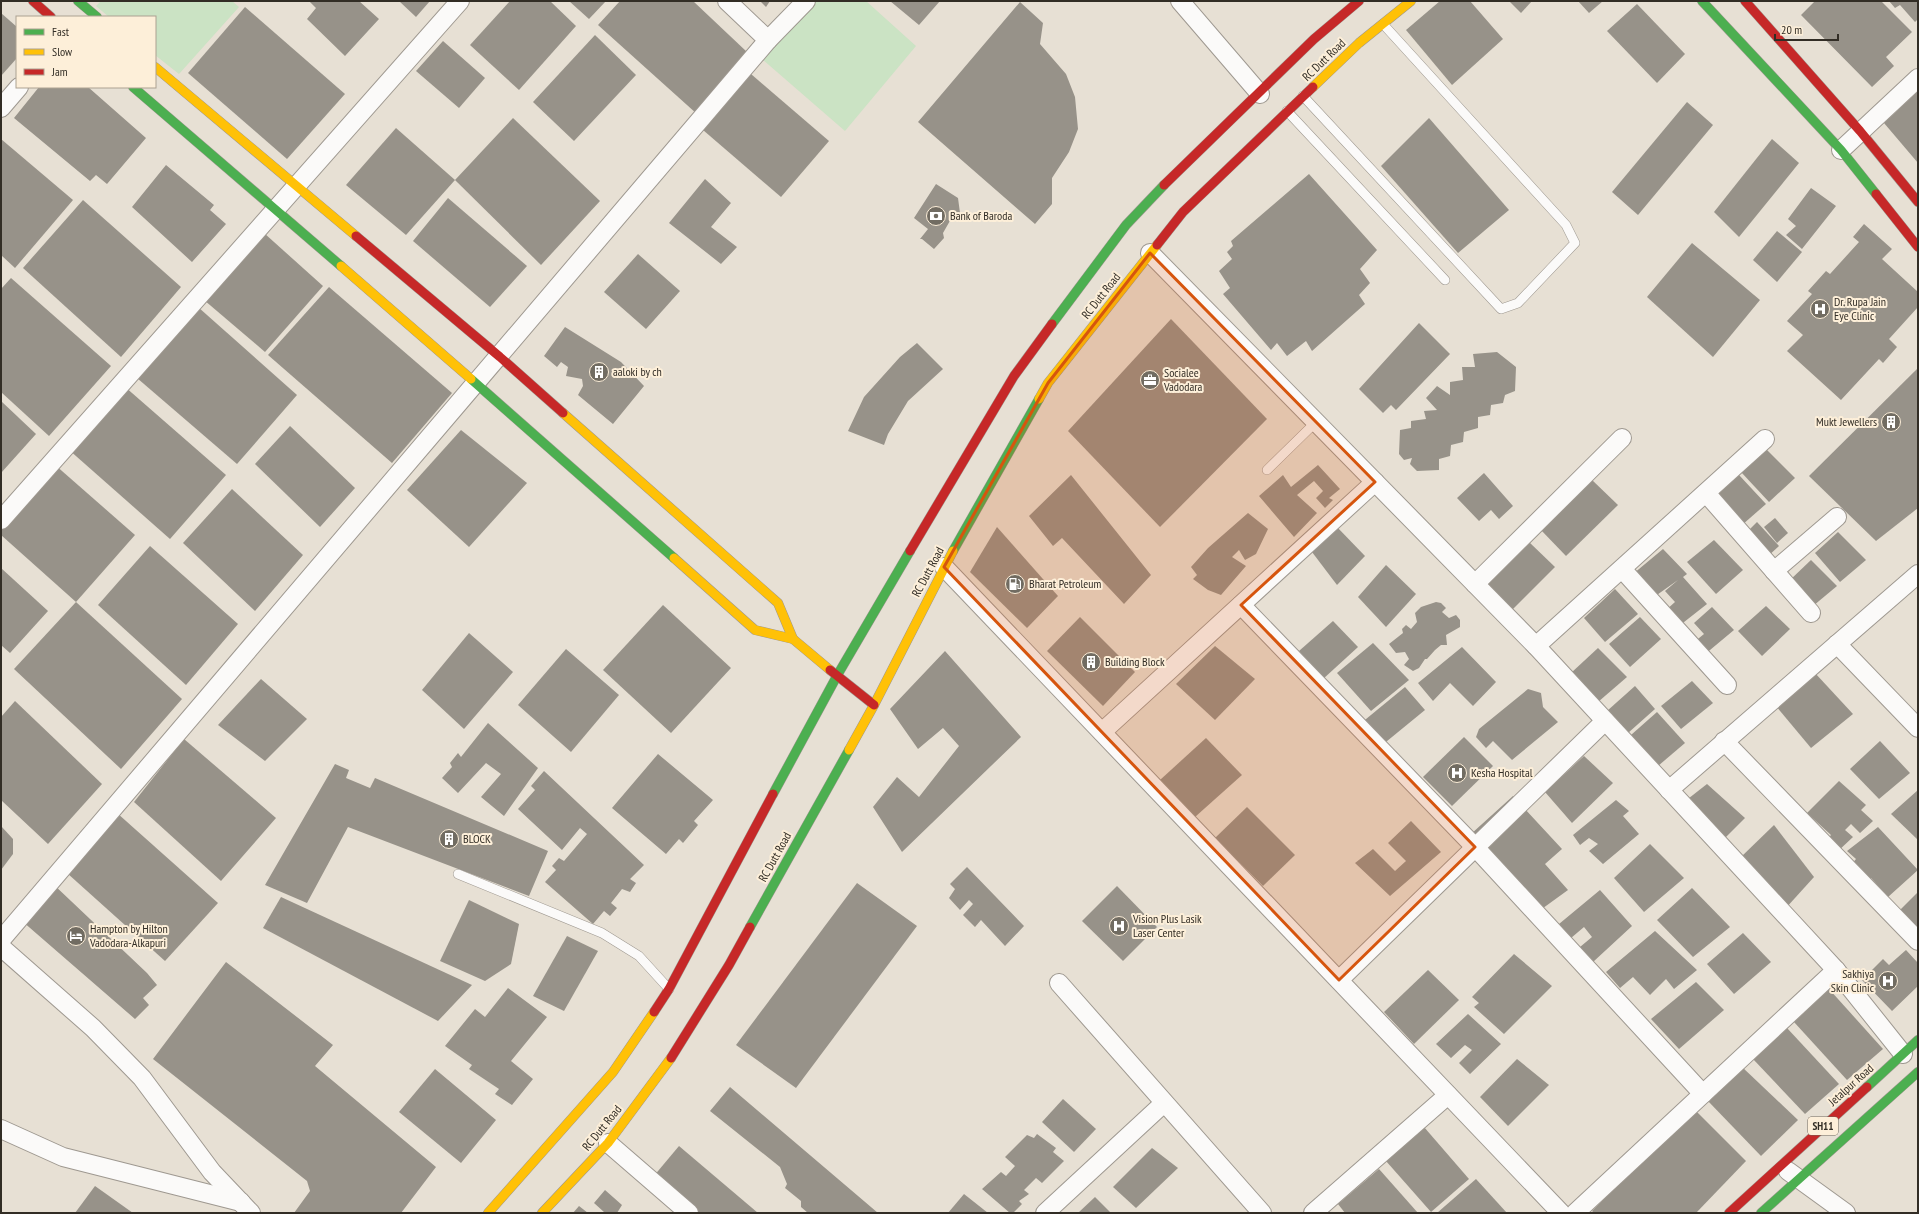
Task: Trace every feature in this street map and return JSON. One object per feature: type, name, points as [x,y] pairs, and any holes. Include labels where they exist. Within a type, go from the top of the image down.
[{"type":"main road","points":[[33,1],[50,16]]},
{"type":"main road","name":"RC Dutt Road","points":[[488,1213],[612,1072],[646,1025],[669,989],[838,674],[1014,376],[1126,225],[1320,34],[1358,1]]},
{"type":"main road","name":"RC Dutt Road","points":[[542,1213],[608,1144],[680,1046],[729,965],[874,705],[944,567],[1048,383],[1183,212],[1359,42],[1411,1]]},
{"type":"main road","points":[[1702,1],[1841,150],[1918,247]]},
{"type":"main road","points":[[1745,1],[1860,131],[1918,202]]},
{"type":"main road","points":[[156,67],[500,357],[778,603],[794,640]]},
{"type":"main road","points":[[134,88],[277,208],[474,384],[755,630],[794,640],[838,674],[874,705]]},
{"type":"main road","name":"Jetalpur Road","points":[[1729,1213],[1918,1040]]},
{"type":"main road","name":"SH11","points":[[1761,1213],[1798,1178],[1918,1072]]},
{"type":"street","points":[[1,520],[460,1]]},
{"type":"street","points":[[727,1],[768,40]]},
{"type":"street","points":[[1,940],[474,384],[500,357],[768,40],[806,1]]},
{"type":"street","points":[[1180,1],[1260,94]]},
{"type":"street","points":[[1841,150],[1918,78]]},
{"type":"street","points":[[1,108],[18,88]]},
{"type":"street","points":[[1150,253],[1536,646],[1836,970],[1903,1054]]},
{"type":"street","points":[[1475,584],[1622,438]]},
{"type":"street","points":[[1536,646],[1765,439]]},
{"type":"street","points":[[1102,732],[1375,482]]},
{"type":"street","points":[[1706,493],[1812,613]]},
{"type":"street","points":[[1774,571],[1837,517]]},
{"type":"street","points":[[944,567],[1561,1213]]},
{"type":"street","points":[[1622,569],[1727,685]]},
{"type":"street","points":[[1669,790],[1918,574]]},
{"type":"street","points":[[1241,605],[1475,847],[1703,1094]]},
{"type":"street","points":[[1837,644],[1918,728]]},
{"type":"street","points":[[1339,980],[1605,720]]},
{"type":"street","points":[[1724,742],[1918,941]]},
{"type":"street","points":[[1,947],[94,1028],[142,1078],[212,1172],[246,1208]]},
{"type":"street","points":[[1575,1213],[1836,970]]},
{"type":"street","points":[[1059,983],[1262,1213]]},
{"type":"street","points":[[1313,1213],[1448,1095]]},
{"type":"street","points":[[1045,1213],[1164,1102]]},
{"type":"street","points":[[1,1129],[63,1157],[246,1208]]},
{"type":"street","points":[[608,1144],[689,1213]]},
{"type":"street","points":[[1781,1166],[1846,1213]]},
{"type":"lane","points":[[1303,96],[1501,309],[1518,303],[1575,243],[1566,225],[1383,24]]},
{"type":"lane","points":[[1287,111],[1445,280]]},
{"type":"lane","points":[[1267,470],[1316,422]]},
{"type":"lane","points":[[458,874],[602,932],[639,956],[669,989]]},
{"type":"highlighted area","points":[[1150,253],[1375,482],[1241,605],[1475,847],[1339,980],[944,567],[1048,383]]},
{"type":"green space","points":[[101,1],[232,1],[239,7],[179,74],[156,56],[156,16],[108,16],[96,6]]},
{"type":"green space","points":[[815,1],[866,1],[916,46],[845,131],[762,59]]},
{"type":"building","points":[[309,1],[359,1],[379,19],[345,56],[307,19],[316,8]]},
{"type":"building","points":[[399,1],[430,1],[416,17]]},
{"type":"building","points":[[510,1],[550,1],[576,26],[519,90],[470,45]]},
{"type":"building","points":[[569,1],[606,1],[589,19]]},
{"type":"building","points":[[620,1],[693,1],[747,52],[697,114],[598,25]]},
{"type":"building","points":[[760,1],[770,1],[766,7]]},
{"type":"building","points":[[890,1],[940,1],[919,25]]},
{"type":"building","points":[[1440,1],[1470,1],[1503,39],[1452,85],[1406,30]]},
{"type":"building","points":[[1509,1],[1532,1],[1521,13]]},
{"type":"building","points":[[1578,1],[1603,1],[1589,13]]},
{"type":"building","points":[[1815,1],[1881,1],[1912,32],[1886,57],[1894,66],[1872,87],[1801,15]]},
{"type":"building","points":[[1889,1],[1918,1],[1918,19],[1915,22],[1900,5],[1895,8]]},
{"type":"building","points":[[1020,2],[1043,23],[1040,44],[1066,74],[1075,97],[1078,129],[1069,152],[1052,178],[1052,204],[1035,224],[918,122]]},
{"type":"building","points":[[1637,4],[1685,54],[1657,83],[1607,31]]},
{"type":"building","points":[[245,7],[345,94],[287,159],[188,73]]},
{"type":"building","points":[[1,13],[16,26],[16,59],[1,76]]},
{"type":"building","points":[[595,35],[636,75],[574,141],[533,102]]},
{"type":"building","points":[[443,41],[485,78],[459,108],[416,71]]},
{"type":"building","points":[[751,74],[829,141],[781,197],[703,130]]},
{"type":"building","points":[[38,88],[89,88],[146,138],[107,184],[96,175],[90,181],[14,118]]},
{"type":"building","points":[[1918,91],[1918,163],[1884,123]]},
{"type":"building","points":[[1687,102],[1713,125],[1638,215],[1612,192]]},
{"type":"building","points":[[513,118],[600,201],[541,265],[455,180]]},
{"type":"building","points":[[1429,118],[1509,210],[1458,253],[1381,166]]},
{"type":"building","points":[[396,128],[455,180],[406,235],[346,185]]},
{"type":"building","points":[[1,139],[73,200],[15,268],[1,255]]},
{"type":"building","points":[[1772,139],[1799,163],[1739,237],[1714,212]]},
{"type":"building","points":[[166,165],[214,205],[210,210],[226,224],[192,262],[132,207]]},
{"type":"building","points":[[1309,174],[1377,250],[1360,269],[1370,283],[1359,295],[1365,304],[1312,351],[1306,341],[1287,356],[1277,343],[1271,350],[1223,294],[1230,288],[1219,271],[1232,259],[1227,252],[1233,246],[1231,241]]},
{"type":"building","points":[[705,179],[731,203],[711,227],[737,247],[721,264],[669,223]]},
{"type":"building","name":"Bank of Baroda","points":[[936,184],[958,198],[960,213],[951,219],[943,233],[944,238],[934,249],[920,239],[928,229],[914,218]]},
{"type":"building","points":[[1811,188],[1836,206],[1802,249],[1786,235],[1796,226],[1788,219]]},
{"type":"building","points":[[448,198],[527,266],[490,307],[413,241]]},
{"type":"building","points":[[83,200],[181,287],[121,357],[23,268]]},
{"type":"building","points":[[1864,224],[1892,249],[1882,259],[1918,292],[1918,307],[1889,339],[1897,347],[1883,363],[1879,359],[1841,400],[1787,351],[1803,335],[1787,321],[1812,294],[1808,291],[1826,271],[1830,274],[1859,242],[1853,237]]},
{"type":"building","points":[[1777,231],[1802,252],[1777,282],[1753,260]]},
{"type":"building","points":[[264,233],[323,286],[265,352],[204,300]]},
{"type":"building","points":[[1692,243],[1760,300],[1713,357],[1647,297]]},
{"type":"building","points":[[638,254],[680,291],[646,329],[604,292]]},
{"type":"building","points":[[11,278],[111,366],[49,436],[1,392],[1,289]]},
{"type":"building","points":[[329,287],[452,393],[392,463],[268,355]]},
{"type":"building","points":[[198,307],[297,395],[237,464],[137,378]]},
{"type":"building","points":[[1171,319],[1267,419],[1160,527],[1068,431]]},
{"type":"building","points":[[1419,323],[1450,354],[1396,410],[1391,405],[1383,413],[1359,389]]},
{"type":"building","name":"aaloki by ch","points":[[565,327],[621,362],[644,386],[613,424],[578,395],[583,386],[582,379],[566,376],[568,367],[561,362],[557,367],[544,356]]},
{"type":"building","points":[[917,343],[943,369],[908,401],[888,434],[884,445],[848,431],[864,397],[900,357]]},
{"type":"building","points":[[1497,352],[1516,367],[1515,391],[1505,395],[1503,403],[1491,405],[1490,415],[1478,417],[1478,428],[1464,432],[1463,442],[1451,445],[1450,456],[1439,459],[1439,470],[1417,471],[1410,464],[1412,458],[1404,460],[1399,454],[1400,430],[1411,428],[1411,421],[1426,419],[1424,411],[1437,410],[1426,398],[1437,386],[1450,395],[1450,382],[1463,380],[1462,367],[1475,367],[1473,354]]},
{"type":"building","name":"Mukt Jewellers","points":[[1918,368],[1918,508],[1876,541],[1809,476]]},
{"type":"building","points":[[124,386],[226,475],[170,539],[68,449]]},
{"type":"building","points":[[1,401],[36,434],[1,473]]},
{"type":"building","points":[[290,426],[355,488],[320,527],[255,464]]},
{"type":"building","points":[[461,430],[527,483],[469,547],[407,490]]},
{"type":"building","points":[[1766,449],[1795,478],[1769,502],[1741,472]]},
{"type":"building","points":[[54,464],[135,535],[76,602],[1,535],[1,523]]},
{"type":"building","points":[[1318,465],[1340,489],[1329,498],[1333,500],[1325,508],[1316,498],[1323,491],[1314,481],[1297,495],[1317,513],[1294,537],[1259,496],[1283,475],[1291,487]]},
{"type":"building","points":[[1484,473],[1513,506],[1499,519],[1491,510],[1479,521],[1457,498]]},
{"type":"building","points":[[1071,475],[1151,575],[1124,604],[1062,538],[1053,546],[1029,516]]},
{"type":"building","points":[[1739,475],[1766,504],[1742,525],[1717,495]]},
{"type":"building","points":[[1591,479],[1618,505],[1566,556],[1540,529]]},
{"type":"building","points":[[232,489],[303,555],[255,611],[183,543]]},
{"type":"building","points":[[1248,513],[1268,529],[1256,554],[1245,560],[1239,550],[1232,557],[1246,566],[1221,595],[1208,590],[1193,579],[1197,575],[1191,567],[1208,548]]},
{"type":"building","points":[[1775,518],[1788,533],[1777,543],[1764,527]]},
{"type":"building","points":[[1757,522],[1779,546],[1767,557],[1746,533]]},
{"type":"building","points":[[1336,526],[1365,556],[1337,585],[1312,552]]},
{"type":"building","name":"Bharat Petroleum","points":[[997,527],[1058,596],[1027,628],[970,572]]},
{"type":"building","points":[[1838,532],[1866,560],[1840,582],[1815,553]]},
{"type":"building","points":[[1714,540],[1743,570],[1716,594],[1687,562]]},
{"type":"building","points":[[1528,541],[1555,567],[1512,610],[1487,584]]},
{"type":"building","points":[[150,546],[238,624],[186,685],[98,605]]},
{"type":"building","points":[[1663,549],[1687,574],[1683,577],[1707,604],[1679,626],[1665,611],[1675,602],[1665,591],[1678,580],[1654,597],[1633,574]]},
{"type":"building","points":[[1811,560],[1837,586],[1813,606],[1789,581]]},
{"type":"building","points":[[1386,565],[1416,594],[1386,627],[1358,597]]},
{"type":"building","points":[[1,568],[48,611],[10,653],[1,645]]},
{"type":"building","points":[[1615,589],[1638,614],[1605,642],[1584,618]]},
{"type":"building","points":[[76,602],[182,699],[121,769],[14,669]]},
{"type":"building","points":[[1436,602],[1441,603],[1446,608],[1442,612],[1449,618],[1456,615],[1460,620],[1460,627],[1446,635],[1447,645],[1441,645],[1427,659],[1425,659],[1419,668],[1413,671],[1404,665],[1409,659],[1405,652],[1396,653],[1389,644],[1403,633],[1402,629],[1406,625],[1411,629],[1417,622],[1415,613],[1421,607]]},
{"type":"building","points":[[663,605],[731,668],[671,733],[603,670]]},
{"type":"building","points":[[1766,606],[1790,629],[1762,656],[1738,631]]},
{"type":"building","points":[[1712,607],[1734,630],[1704,655],[1693,643],[1704,634],[1694,623]]},
{"type":"building","name":"Building Block","points":[[1080,617],[1135,672],[1103,706],[1047,651]]},
{"type":"building","points":[[1640,617],[1661,639],[1630,667],[1609,644]]},
{"type":"building","points":[[1333,621],[1358,647],[1323,679],[1299,651]]},
{"type":"building","points":[[469,633],[513,672],[464,729],[422,690]]},
{"type":"building","points":[[1373,643],[1409,680],[1371,711],[1337,673]]},
{"type":"building","points":[[1215,646],[1255,679],[1215,720],[1176,684]]},
{"type":"building","points":[[1462,647],[1496,682],[1473,706],[1450,683],[1433,701],[1418,683]]},
{"type":"building","points":[[1598,648],[1627,677],[1598,702],[1571,673]]},
{"type":"building","points":[[566,649],[619,695],[571,752],[518,705]]},
{"type":"building","points":[[945,651],[1021,737],[902,852],[873,807],[897,777],[919,797],[959,746],[943,728],[918,749],[890,709]]},
{"type":"building","points":[[1815,673],[1853,714],[1811,748],[1776,706]]},
{"type":"building","points":[[261,679],[307,719],[265,761],[218,725]]},
{"type":"building","points":[[1692,681],[1713,703],[1681,729],[1661,706]]},
{"type":"building","points":[[1635,686],[1655,709],[1628,733],[1607,711]]},
{"type":"building","points":[[1405,687],[1425,710],[1381,746],[1360,724]]},
{"type":"building","points":[[1528,689],[1541,693],[1543,707],[1558,722],[1512,760],[1493,741],[1486,748],[1476,737],[1479,729]]},
{"type":"building","points":[[15,701],[102,784],[48,844],[1,800],[1,717]]},
{"type":"building","points":[[1657,712],[1685,743],[1658,766],[1631,735]]},
{"type":"building","points":[[488,723],[538,768],[504,816],[481,797],[501,774],[486,763],[458,793],[442,778],[452,767],[450,763],[458,753],[461,757]]},
{"type":"building","points":[[1464,737],[1493,766],[1452,806],[1423,777]]},
{"type":"building","points":[[1206,738],[1242,775],[1195,817],[1160,780]]},
{"type":"building","points":[[184,739],[276,818],[221,881],[134,802]]},
{"type":"building","points":[[1880,741],[1910,773],[1879,799],[1850,769]]},
{"type":"building","points":[[658,754],[713,800],[694,821],[698,825],[683,843],[679,839],[666,854],[612,808]]},
{"type":"building","points":[[1584,756],[1613,783],[1572,823],[1545,792]]},
{"type":"building","name":"BLOCK","points":[[335,764],[349,770],[346,778],[370,788],[375,778],[548,851],[529,896],[348,827],[307,903],[265,885]]},
{"type":"building","points":[[544,771],[644,865],[630,879],[636,883],[630,892],[622,889],[611,903],[617,908],[610,916],[604,911],[593,924],[545,882],[556,870],[552,866],[559,858],[564,861],[587,834],[580,828],[562,850],[518,809],[535,790],[531,786]]},
{"type":"building","points":[[1839,781],[1866,805],[1861,810],[1873,821],[1860,833],[1851,824],[1845,830],[1853,837],[1837,852],[1826,841],[1831,835],[1807,813]]},
{"type":"building","points":[[1707,784],[1745,818],[1722,841],[1684,802]]},
{"type":"building","points":[[1918,790],[1918,840],[1891,814]]},
{"type":"building","points":[[1513,796],[1562,849],[1545,864],[1568,890],[1539,911],[1471,834]]},
{"type":"building","points":[[1616,800],[1629,811],[1623,816],[1639,834],[1603,864],[1589,851],[1598,844],[1589,838],[1580,845],[1573,835]]},
{"type":"building","points":[[1247,807],[1295,855],[1263,886],[1215,838]]},
{"type":"building","points":[[117,813],[218,903],[165,961],[67,873]]},
{"type":"building","points":[[1411,821],[1441,852],[1390,896],[1355,863],[1373,849],[1395,871],[1406,861],[1388,843]]},
{"type":"building","points":[[1774,825],[1814,877],[1785,909],[1740,858]]},
{"type":"building","points":[[1,826],[13,839],[13,854],[1,870]]},
{"type":"building","points":[[1878,827],[1918,870],[1888,897],[1871,878],[1867,883],[1850,866],[1856,859],[1847,851]]},
{"type":"building","points":[[1650,844],[1684,878],[1644,912],[1614,878]]},
{"type":"building","points":[[967,867],[1024,926],[1005,946],[981,920],[975,927],[963,915],[973,904],[969,900],[960,910],[949,898],[955,889],[950,884]]},
{"type":"building","points":[[52,883],[147,973],[157,985],[143,998],[149,1005],[135,1019],[22,921]]},
{"type":"building","points":[[857,883],[917,926],[796,1088],[736,1045]]},
{"type":"building","points":[[1117,886],[1157,927],[1123,961],[1082,921]]},
{"type":"building","points":[[1692,888],[1730,927],[1693,957],[1657,920]]},
{"type":"building","points":[[1600,890],[1632,926],[1593,962],[1580,947],[1592,937],[1584,927],[1571,938],[1559,924]]},
{"type":"building","points":[[1918,892],[1918,937],[1896,914]]},
{"type":"building","points":[[281,897],[472,985],[438,1021],[263,928]]},
{"type":"building","points":[[469,900],[519,924],[511,964],[485,981],[440,961]]},
{"type":"building","points":[[1655,931],[1697,970],[1674,989],[1666,979],[1650,995],[1633,977],[1620,988],[1606,972]]},
{"type":"building","points":[[1743,933],[1771,962],[1734,994],[1707,964]]},
{"type":"building","points":[[567,936],[598,951],[564,1011],[533,996]]},
{"type":"building","points":[[1906,950],[1918,963],[1918,986],[1892,1011],[1862,980],[1883,959],[1889,965]]},
{"type":"building","points":[[1514,954],[1552,986],[1504,1034],[1474,1007],[1479,1003],[1472,997]]},
{"type":"building","points":[[226,962],[333,1045],[315,1066],[436,1167],[401,1213],[294,1213],[310,1191],[307,1181],[153,1059]]},
{"type":"building","points":[[1428,970],[1459,1000],[1414,1044],[1384,1012]]},
{"type":"building","points":[[1696,982],[1724,1010],[1679,1049],[1651,1019]]},
{"type":"building","points":[[508,988],[547,1017],[511,1061],[533,1079],[512,1105],[495,1094],[499,1089],[469,1069],[472,1065],[445,1046],[475,1009],[485,1017]]},
{"type":"building","points":[[1829,989],[1883,1049],[1847,1080],[1794,1022]]},
{"type":"building","points":[[1468,1014],[1501,1044],[1470,1074],[1459,1063],[1472,1050],[1465,1045],[1451,1058],[1436,1044]]},
{"type":"building","points":[[1787,1028],[1839,1084],[1805,1114],[1753,1059]]},
{"type":"building","points":[[1517,1059],[1549,1085],[1508,1126],[1480,1097]]},
{"type":"building","points":[[1741,1066],[1798,1120],[1761,1156],[1707,1100]]},
{"type":"building","points":[[435,1069],[496,1120],[461,1163],[399,1112]]},
{"type":"building","points":[[730,1087],[878,1213],[808,1213],[801,1207],[801,1201],[785,1188],[787,1184],[780,1167],[710,1111]]},
{"type":"building","points":[[1063,1099],[1096,1129],[1074,1152],[1042,1122]]},
{"type":"building","points":[[1694,1109],[1746,1161],[1696,1213],[1594,1213],[1592,1211]]},
{"type":"building","points":[[1424,1127],[1469,1179],[1431,1212],[1386,1161]]},
{"type":"building","points":[[1037,1134],[1056,1148],[1053,1152],[1064,1161],[1042,1183],[1036,1178],[1024,1190],[1029,1194],[1019,1201],[1022,1204],[1013,1213],[1010,1213],[982,1189],[1001,1172],[1006,1176],[1015,1166],[1005,1157],[1027,1135],[1034,1138]]},
{"type":"building","points":[[679,1146],[758,1213],[695,1213],[653,1177]]},
{"type":"building","points":[[1152,1148],[1178,1168],[1136,1208],[1113,1187]]},
{"type":"building","points":[[1379,1169],[1418,1213],[1345,1213],[1338,1204]]},
{"type":"building","points":[[1476,1179],[1507,1213],[1437,1213]]},
{"type":"building","points":[[95,1186],[133,1213],[75,1213]]},
{"type":"building","points":[[605,1190],[622,1205],[617,1213],[603,1213],[604,1212],[594,1203]]},
{"type":"building","points":[[964,1194],[988,1213],[948,1213]]},
{"type":"building","points":[[1095,1197],[1111,1213],[1078,1213]]},
{"type":"building","points":[[579,1206],[588,1213],[573,1213]]},
{"type":"traffic: fast","points":[[78,1],[96,16]]},
{"type":"traffic: fast","points":[[1702,1],[1841,150],[1876,194]]},
{"type":"traffic: fast","points":[[134,88],[341,266]]},
{"type":"traffic: fast","points":[[1052,324],[1126,225],[1164,185]]},
{"type":"traffic: fast","points":[[471,379],[674,558]]},
{"type":"traffic: fast","points":[[953,551],[1039,399]]},
{"type":"traffic: fast","points":[[773,794],[838,674],[910,551]]},
{"type":"traffic: fast","points":[[750,927],[849,750]]},
{"type":"traffic: fast","points":[[1867,1087],[1918,1040]]},
{"type":"traffic: fast","points":[[1761,1213],[1918,1072]]},
{"type":"traffic: slow","points":[[1313,87],[1359,43],[1411,1]]},
{"type":"traffic: slow","points":[[156,68],[356,236]]},
{"type":"traffic: slow","points":[[1039,399],[1048,383],[1157,245]]},
{"type":"traffic: slow","points":[[341,266],[471,379]]},
{"type":"traffic: slow","points":[[563,413],[778,603],[793,639]]},
{"type":"traffic: slow","points":[[849,750],[874,705],[953,551]]},
{"type":"traffic: slow","points":[[674,558],[755,630],[793,639],[830,670]]},
{"type":"traffic: slow","points":[[488,1213],[613,1072],[654,1012]]},
{"type":"traffic: slow","points":[[542,1213],[608,1143],[671,1058]]},
{"type":"traffic: jam","points":[[33,1],[50,16]]},
{"type":"traffic: jam","points":[[1164,185],[1314,39],[1359,1]]},
{"type":"traffic: jam","points":[[1745,1],[1860,131],[1918,202]]},
{"type":"traffic: jam","points":[[1157,245],[1183,212],[1313,87]]},
{"type":"traffic: jam","points":[[1876,194],[1918,247]]},
{"type":"traffic: jam","points":[[356,236],[500,357],[563,413]]},
{"type":"traffic: jam","points":[[910,551],[1014,376],[1052,324]]},
{"type":"traffic: jam","points":[[830,670],[874,705]]},
{"type":"traffic: jam","points":[[654,1012],[669,989],[773,794]]},
{"type":"traffic: jam","points":[[671,1058],[729,965],[750,927]]},
{"type":"traffic: jam","points":[[1729,1213],[1867,1087]]},
{"type":"place","name":"Bank of Baroda","points":[[936,216]]},
{"type":"place","name":"Dr. Rupa Jain Eye Clinic","points":[[1820,309]]},
{"type":"place","name":"aaloki by ch","points":[[599,372]]},
{"type":"place","name":"Socialee Vadodara","points":[[1150,380]]},
{"type":"place","name":"Mukt Jewellers","points":[[1891,422]]},
{"type":"place","name":"Bharat Petroleum","points":[[1015,584]]},
{"type":"place","name":"Building Block","points":[[1091,662]]},
{"type":"place","name":"Kesha Hospital","points":[[1457,773]]},
{"type":"place","name":"BLOCK","points":[[449,839]]},
{"type":"place","name":"Vision Plus Lasik Laser Center","points":[[1119,926]]},
{"type":"place","name":"Hampton by Hilton Vadodara-Alkapuri","points":[[76,936]]},
{"type":"place","name":"Sakhiya Skin Clinic","points":[[1888,981]]}]
